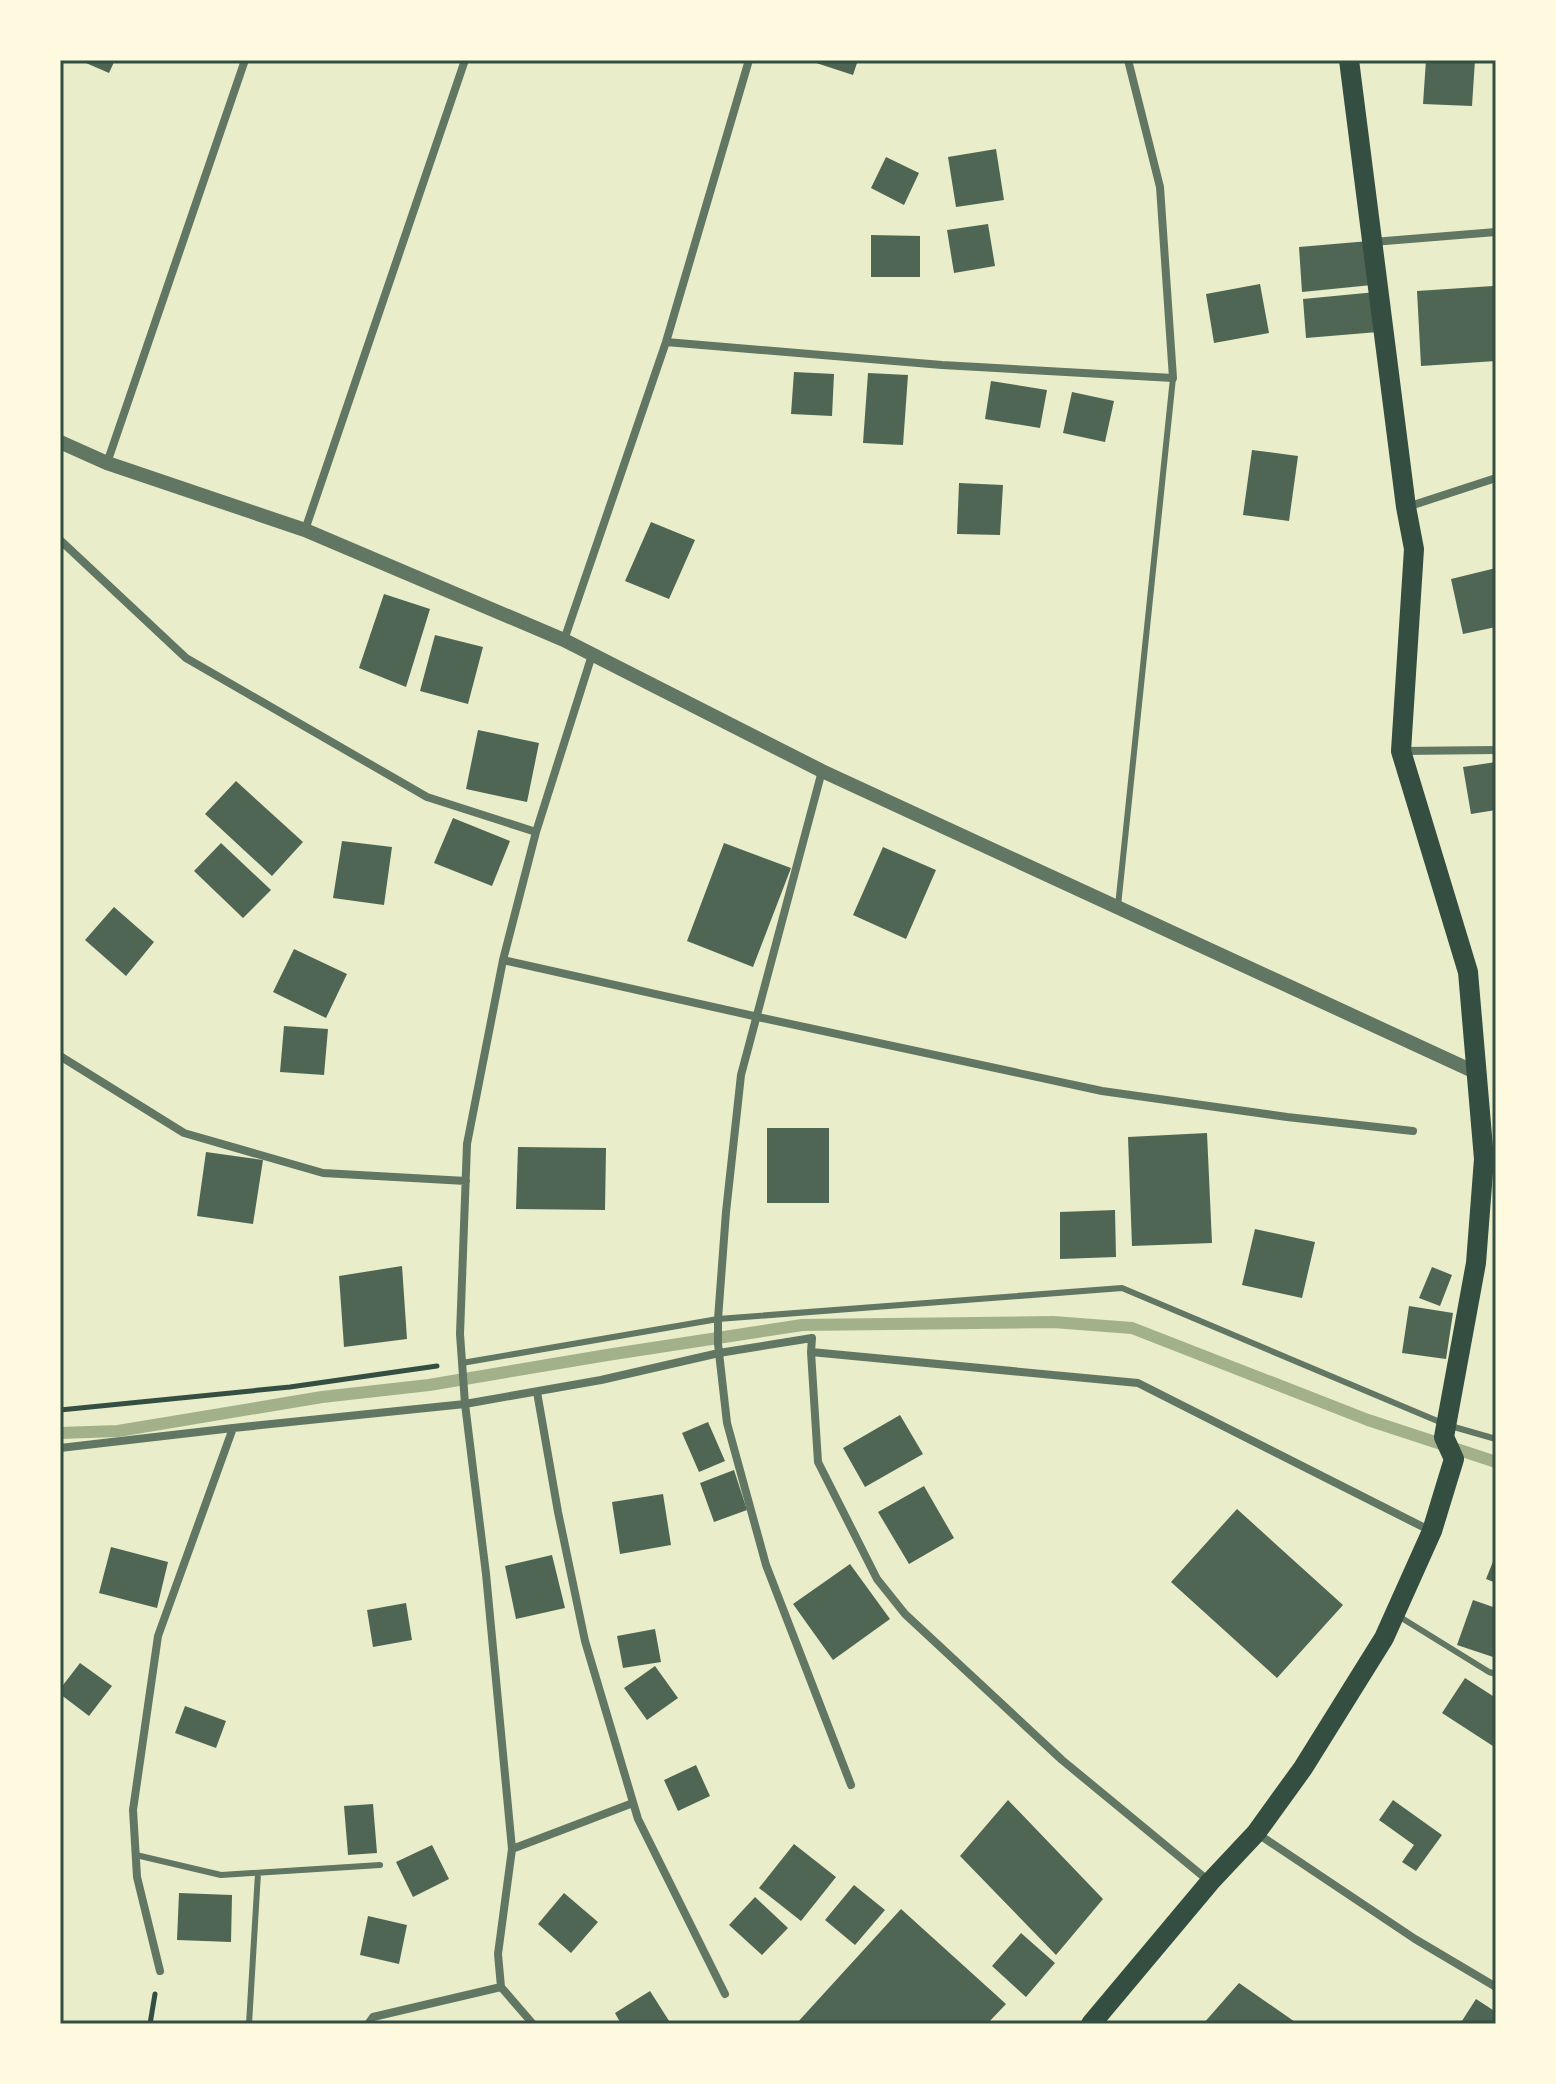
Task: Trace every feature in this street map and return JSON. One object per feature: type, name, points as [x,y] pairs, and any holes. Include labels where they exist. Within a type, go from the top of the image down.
[{"type":"main road","points":[[1091,2024],[1210,1882],[1256,1833],[1303,1768],[1384,1638],[1432,1531],[1454,1459],[1445,1431],[1476,1263],[1490,1158],[1477,1073],[1468,972],[1401,751],[1414,549],[1349,60]]},
{"type":"street","points":[[107,463],[245,60]]},
{"type":"street","points":[[305,530],[465,60]]},
{"type":"street","points":[[564,640],[666,342],[749,60]]},
{"type":"street","points":[[666,342],[942,365],[1173,378],[1160,187],[1128,60]]},
{"type":"street","points":[[1373,242],[1496,232]]},
{"type":"street","points":[[60,442],[107,463],[305,530],[564,640],[822,771],[1477,1073]]},
{"type":"street","points":[[1406,507],[1496,478]]},
{"type":"street","points":[[60,540],[186,658],[427,797],[536,832]]},
{"type":"street","points":[[533,2024],[501,1987],[498,1954],[512,1849],[460,1334],[467,1144],[503,960],[536,832],[592,655]]},
{"type":"street","points":[[1401,751],[1496,750]]},
{"type":"street","points":[[822,771],[741,1075],[726,1212],[718,1348],[727,1423],[766,1565],[851,1785]]},
{"type":"street","points":[[503,960],[1102,1091],[1413,1131]]},
{"type":"street","points":[[60,1056],[184,1133],[323,1173],[466,1181]]},
{"type":"street","points":[[60,1448],[465,1404],[537,1392],[718,1348],[812,1338],[818,1462],[877,1579],[905,1614],[1062,1760],[1210,1882]]},
{"type":"street","points":[[811,1352],[1138,1383],[1432,1531]]},
{"type":"street","points":[[537,1392],[585,1641],[633,1803],[638,1819],[725,1994]]},
{"type":"street","points":[[160,1971],[137,1877],[133,1810],[158,1636],[233,1428]]},
{"type":"street","points":[[512,1849],[633,1803]]},
{"type":"street","points":[[1256,1833],[1415,1939],[1496,1987]]},
{"type":"street","points":[[368,2024],[373,2017],[501,1987]]},
{"type":"lane","points":[[1118,906],[1173,378]]},
{"type":"lane","points":[[463,1367],[718,1319],[1122,1288],[1445,1431],[1496,1439]]},
{"type":"lane","points":[[1395,1614],[1496,1674]]},
{"type":"lane","points":[[136,1855],[221,1875],[380,1865]]},
{"type":"lane","points":[[249,2024],[258,1873]]},
{"type":"path","points":[[60,1410],[463,1367]]},
{"type":"building","points":[[79,60],[115,60],[109,73]]},
{"type":"building","points":[[807,60],[858,60],[853,75]]},
{"type":"building","points":[[1426,60],[1475,60],[1472,106],[1423,104]]},
{"type":"building","points":[[996,149],[1004,200],[956,207],[948,157]]},
{"type":"building","points":[[886,157],[919,173],[904,205],[871,188]]},
{"type":"building","points":[[988,224],[995,266],[954,273],[947,230]]},
{"type":"building","points":[[871,235],[920,236],[920,277],[871,277]]},
{"type":"building","points":[[1369,241],[1372,285],[1302,292],[1299,247]]},
{"type":"building","points":[[1260,284],[1269,333],[1214,343],[1206,294]]},
{"type":"building","points":[[1493,286],[1496,361],[1421,366],[1417,291]]},
{"type":"building","points":[[1376,292],[1378,332],[1306,338],[1303,299]]},
{"type":"building","points":[[794,372],[834,374],[832,416],[791,414]]},
{"type":"building","points":[[868,373],[908,375],[903,445],[863,443]]},
{"type":"building","points":[[991,381],[1047,390],[1040,428],[985,419]]},
{"type":"building","points":[[1072,392],[1114,401],[1105,442],[1063,433]]},
{"type":"building","points":[[1252,450],[1298,456],[1289,521],[1243,515]]},
{"type":"building","points":[[959,483],[1003,485],[1000,535],[957,534]]},
{"type":"building","points":[[651,522],[695,540],[669,599],[625,581]]},
{"type":"building","points":[[1496,568],[1496,627],[1463,634],[1451,579]]},
{"type":"building","points":[[384,594],[430,609],[406,687],[359,668]]},
{"type":"building","points":[[435,635],[483,647],[468,704],[420,691]]},
{"type":"building","points":[[478,730],[539,743],[527,802],[466,789]]},
{"type":"building","points":[[1496,762],[1496,810],[1471,814],[1463,767]]},
{"type":"building","points":[[236,781],[303,842],[272,876],[205,814]]},
{"type":"building","points":[[453,818],[510,841],[492,886],[434,863]]},
{"type":"building","points":[[342,841],[392,847],[384,905],[333,898]]},
{"type":"building","points":[[221,843],[271,890],[243,918],[194,871]]},
{"type":"building","points":[[724,843],[791,868],[753,967],[687,941]]},
{"type":"building","points":[[883,847],[936,870],[906,939],[853,915]]},
{"type":"building","points":[[114,907],[154,942],[126,976],[85,940]]},
{"type":"building","points":[[294,949],[347,974],[326,1018],[273,992]]},
{"type":"building","points":[[284,1026],[328,1029],[324,1075],[280,1072]]},
{"type":"building","points":[[767,1128],[829,1128],[829,1203],[767,1203]]},
{"type":"building","points":[[1207,1133],[1212,1243],[1132,1246],[1128,1137]]},
{"type":"building","points":[[518,1147],[606,1148],[605,1210],[516,1209]]},
{"type":"building","points":[[206,1152],[263,1160],[253,1224],[197,1216]]},
{"type":"building","points":[[1115,1210],[1116,1257],[1060,1259],[1060,1212]]},
{"type":"building","points":[[1255,1229],[1315,1242],[1302,1298],[1242,1285]]},
{"type":"building","points":[[402,1266],[407,1339],[344,1347],[339,1276]]},
{"type":"building","points":[[1432,1267],[1452,1275],[1440,1306],[1419,1298]]},
{"type":"building","points":[[1409,1306],[1453,1313],[1446,1359],[1402,1353]]},
{"type":"building","points":[[900,1415],[923,1454],[865,1487],[843,1448]]},
{"type":"building","points":[[708,1422],[725,1461],[699,1472],[682,1433]]},
{"type":"building","points":[[734,1470],[747,1510],[714,1522],[700,1483]]},
{"type":"building","points":[[924,1486],[954,1538],[909,1564],[878,1512]]},
{"type":"building","points":[[663,1494],[671,1545],[620,1554],[612,1502]]},
{"type":"building","points":[[1237,1509],[1343,1605],[1277,1678],[1171,1582]]},
{"type":"building","points":[[111,1547],[168,1562],[157,1608],[99,1593]]},
{"type":"building","points":[[1496,1554],[1496,1583],[1486,1579]]},
{"type":"building","points":[[552,1555],[565,1608],[516,1619],[505,1566]]},
{"type":"building","points":[[850,1564],[890,1619],[833,1660],[793,1604]]},
{"type":"building","points":[[1473,1600],[1496,1608],[1496,1658],[1457,1645]]},
{"type":"building","points":[[406,1603],[412,1640],[373,1647],[367,1610]]},
{"type":"building","points":[[655,1629],[661,1662],[623,1668],[617,1636]]},
{"type":"building","points":[[80,1663],[112,1686],[89,1716],[60,1694],[60,1689]]},
{"type":"building","points":[[655,1666],[678,1698],[647,1720],[624,1688]]},
{"type":"building","points":[[1465,1678],[1496,1698],[1496,1748],[1442,1713]]},
{"type":"building","points":[[185,1706],[226,1721],[216,1748],[175,1733]]},
{"type":"building","points":[[696,1765],[710,1796],[678,1811],[664,1780]]},
{"type":"building","points":[[1008,1800],[1103,1899],[1056,1955],[960,1856]]},
{"type":"building","points":[[1393,1800],[1442,1835],[1416,1871],[1402,1862],[1414,1845],[1379,1820]]},
{"type":"building","points":[[373,1804],[377,1853],[348,1855],[344,1806]]},
{"type":"building","points":[[794,1844],[836,1877],[801,1921],[759,1888]]},
{"type":"building","points":[[432,1845],[449,1879],[413,1897],[396,1862]]},
{"type":"building","points":[[854,1885],[885,1910],[855,1945],[825,1920]]},
{"type":"building","points":[[179,1893],[232,1895],[231,1942],[177,1940]]},
{"type":"building","points":[[564,1893],[598,1922],[571,1953],[538,1924]]},
{"type":"building","points":[[755,1897],[788,1928],[762,1955],[729,1925]]},
{"type":"building","points":[[901,1909],[1006,2004],[987,2024],[796,2024]]},
{"type":"building","points":[[368,1916],[407,1925],[399,1964],[360,1955]]},
{"type":"building","points":[[1021,1933],[1055,1963],[1026,1997],[992,1966]]},
{"type":"building","points":[[1239,1983],[1298,2024],[1203,2024]]},
{"type":"building","points":[[650,1991],[671,2024],[621,2024],[615,2013]]},
{"type":"building","points":[[1476,1999],[1496,2012],[1496,2024],[1460,2024]]},
{"type":"waterway","points":[[60,1433],[118,1431],[802,1325],[1053,1322],[1132,1328],[1368,1420],[1496,1462]]}]
